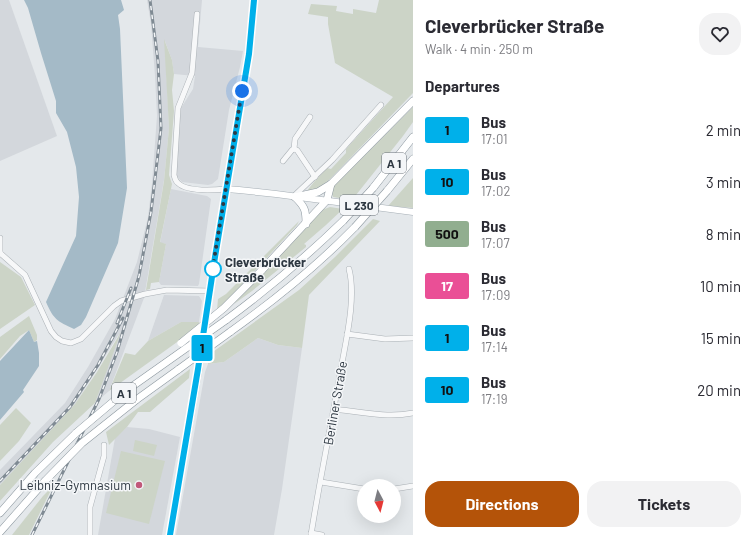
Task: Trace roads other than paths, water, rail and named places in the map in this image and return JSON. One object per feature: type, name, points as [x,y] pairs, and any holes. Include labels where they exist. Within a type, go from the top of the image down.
[{"type":"highway","points":[[294,196],[318,192],[331,184],[413,101]]},
{"type":"highway","name":"A 1","points":[[0,513],[35,473],[98,414],[174,356],[263,293],[298,264],[343,221],[373,188],[413,138]]},
{"type":"highway","name":"A 1","points":[[0,532],[45,481],[82,443],[136,400],[268,304],[304,275],[355,227],[398,179],[413,159]]},
{"type":"highway","points":[[398,179],[413,166]]},
{"type":"highway","points":[[174,356],[182,343],[224,308],[306,224],[327,200],[331,184]]},
{"type":"highway","points":[[294,196],[303,204],[306,210],[306,224]]},
{"type":"main road","points":[[170,535],[249,54],[254,0]]},
{"type":"main road","name":"L 230","points":[[226,190],[294,196],[413,212]]},
{"type":"street","points":[[197,14],[192,73],[178,108],[174,175],[176,181],[185,187],[208,190],[226,190]]},
{"type":"street","points":[[294,196],[355,136],[381,105]]},
{"type":"street","points":[[283,161],[294,149],[295,139],[310,117]]},
{"type":"street","points":[[294,149],[297,150],[315,177]]},
{"type":"street","points":[[0,238],[0,254],[25,275],[51,331],[56,337],[66,342],[71,343],[81,339],[121,301],[145,294],[167,290],[210,292]]},
{"type":"street","name":"Berliner Straße","points":[[311,534],[347,334],[351,294],[351,278],[349,269]]},
{"type":"street","points":[[347,334],[385,339],[413,338]]},
{"type":"street","points":[[334,409],[381,415],[413,413]]},
{"type":"street","points":[[90,535],[90,507],[104,456],[104,445]]},
{"type":"street","points":[[320,482],[357,488]]},
{"type":"street","points":[[401,488],[413,486]]},
{"type":"street","points":[[311,534],[322,535]]},
{"type":"water","points":[[24,0],[121,0],[124,10],[118,15],[120,29],[127,188],[118,243],[86,317],[81,325],[74,329],[57,319],[51,313],[46,302],[76,236],[79,197],[76,167],[67,132],[56,113],[56,101],[28,8]]},
{"type":"water","points":[[29,330],[34,342],[37,341],[39,366],[23,390],[24,392],[0,420],[0,361]]},
{"type":"railway","points":[[32,535],[99,399],[117,352],[139,276],[151,212],[161,128],[158,61],[150,0]]},
{"type":"railway","points":[[117,323],[131,288]]},
{"type":"railway","points":[[0,481],[70,407],[98,365],[123,318]]},
{"type":"place","name":"Cleverbrücker Straße","points":[[213,269]]},
{"type":"place","name":"Leibniz-Gymnasium","points":[[139,485]]}]
